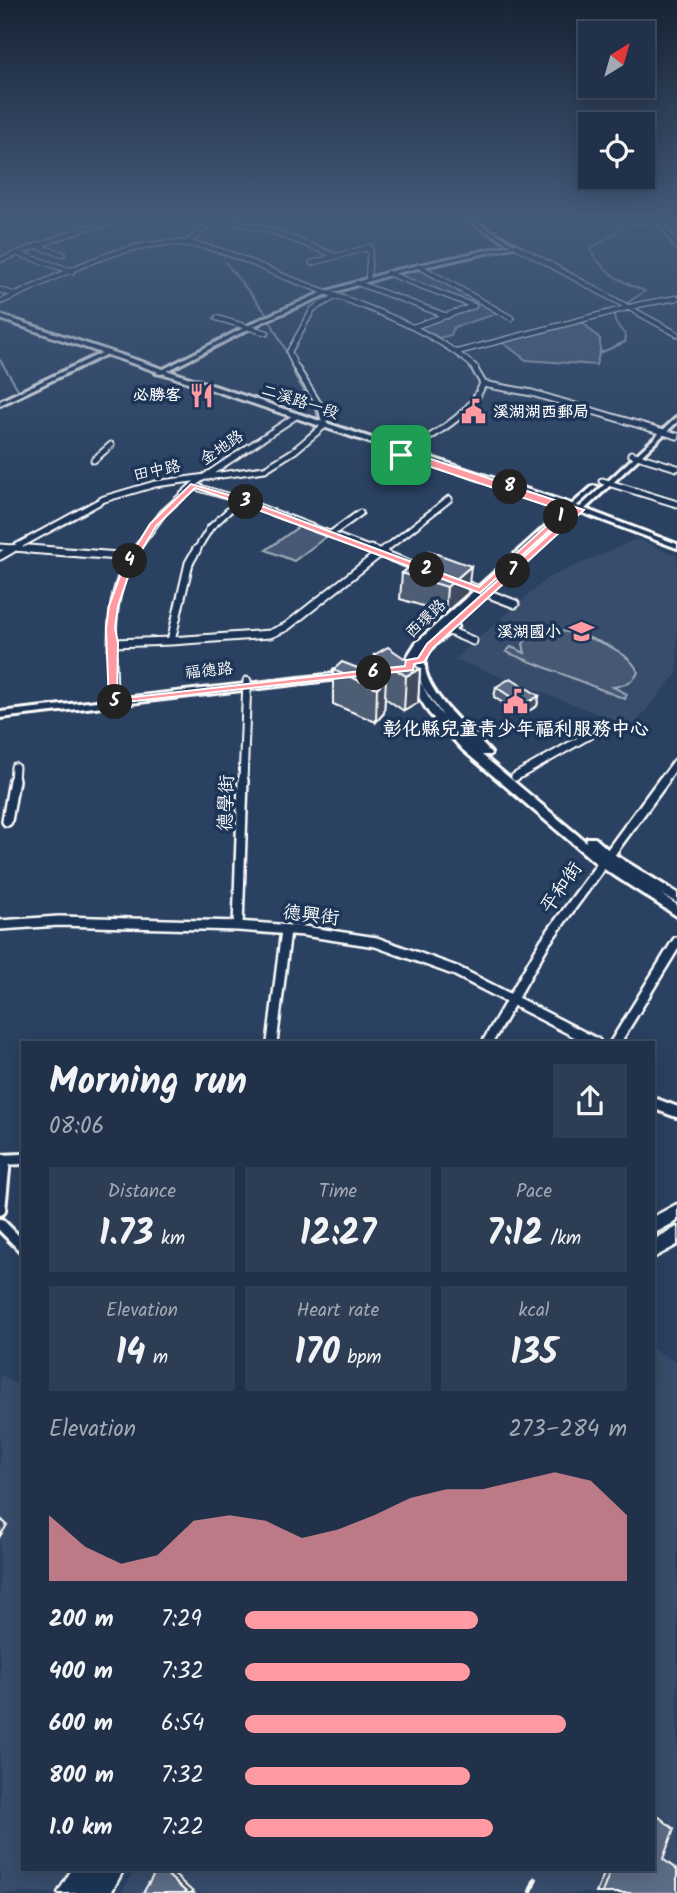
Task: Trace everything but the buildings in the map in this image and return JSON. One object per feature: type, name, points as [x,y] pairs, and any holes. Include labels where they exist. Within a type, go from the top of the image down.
[{"type":"main road","name":"二溪路一段","points":[[0,319],[577,511]]},
{"type":"main road","name":"西環路","points":[[577,511],[419,645],[409,665],[412,678],[433,711],[467,748],[605,859]]},
{"type":"main road","name":"西環路","points":[[484,592],[423,653],[423,677],[443,710],[477,746],[605,859]]},
{"type":"main road","points":[[605,859],[677,899]]},
{"type":"main road","points":[[605,859],[677,911]]},
{"type":"main road","points":[[655,1225],[677,1212]]},
{"type":"main road","points":[[655,1249],[677,1235]]},
{"type":"main road","points":[[70,1893],[85,1871]]},
{"type":"main road","points":[[97,1893],[111,1871]]},
{"type":"street","points":[[161,372],[288,309]]},
{"type":"street","points":[[314,309],[289,352],[296,373],[325,412],[319,425]]},
{"type":"street","points":[[370,309],[414,327],[457,352],[481,376],[483,384],[480,393],[469,406],[403,453]]},
{"type":"street","points":[[429,309],[447,316]]},
{"type":"street","points":[[414,327],[465,309]]},
{"type":"street","points":[[496,309],[511,318]]},
{"type":"street","points":[[457,352],[623,309]]},
{"type":"street","points":[[631,309],[677,334]]},
{"type":"street","points":[[217,318],[267,333]]},
{"type":"street","points":[[0,403],[104,354]]},
{"type":"street","points":[[483,384],[532,393],[677,436]]},
{"type":"street","name":"西環路","points":[[661,431],[677,411]]},
{"type":"street","name":"金地路","points":[[112,699],[113,606],[131,557],[152,525],[193,486],[294,417]]},
{"type":"street","name":"西環路","points":[[577,511],[634,455],[677,419]]},
{"type":"street","name":"田中路","points":[[0,556],[104,499],[155,484],[265,470],[294,451],[319,425]]},
{"type":"street","points":[[93,460],[111,445]]},
{"type":"street","points":[[634,455],[677,468]]},
{"type":"street","points":[[605,482],[677,504]]},
{"type":"street","points":[[193,486],[240,500],[429,571]]},
{"type":"street","points":[[113,643],[171,641],[279,631],[449,499]]},
{"type":"street","points":[[171,641],[189,563],[210,528],[240,500]]},
{"type":"street","name":"二溪路一段","points":[[577,511],[677,546]]},
{"type":"street","points":[[331,534],[360,513]]},
{"type":"street","points":[[0,547],[131,557]]},
{"type":"street","points":[[455,581],[515,604]]},
{"type":"street","points":[[447,630],[473,641]]},
{"type":"street","name":"福德路","points":[[0,708],[248,685],[421,664]]},
{"type":"street","name":"德學街","points":[[238,926],[248,685]]},
{"type":"street","name":"福德路","points":[[0,715],[112,699]]},
{"type":"street","points":[[515,777],[589,734]]},
{"type":"street","name":"平和街","points":[[488,1041],[545,942],[677,762]]},
{"type":"street","points":[[7,821],[12,807],[15,767]]},
{"type":"street","name":"德興街","points":[[0,925],[59,921],[238,926],[376,942],[456,971],[592,1041]]},
{"type":"street","points":[[272,1041],[286,930]]},
{"type":"street","points":[[616,1041],[677,942]]},
{"type":"street","points":[[655,1104],[677,1112]]},
{"type":"street","points":[[0,1210],[2,1160],[21,1159]]},
{"type":"street","points":[[0,1224],[21,1245]]},
{"type":"shaded area","points":[[467,309],[492,309],[499,313],[454,327],[451,335],[439,338],[418,327]]},
{"type":"shaded area","points":[[582,322],[600,339],[596,365],[526,360],[502,342]]},
{"type":"shaded area","points":[[301,525],[327,536],[294,561],[266,550]]},
{"type":"shaded area","name":"溪湖國小","points":[[637,539],[677,556],[677,673],[632,727],[455,659],[548,578]]},
{"type":"shaded area","points":[[548,630],[572,633],[599,642],[632,663],[638,672],[636,676],[631,681],[613,687],[627,694],[625,699],[506,652],[511,647],[525,653],[523,644],[528,636]]},
{"type":"shaded area","points":[[655,1350],[677,1363],[677,1893],[121,1893],[135,1871],[655,1871]]},
{"type":"shaded area","points":[[0,1374],[21,1388],[21,1871],[68,1871],[54,1893],[0,1893]]},
{"type":"waterway","points":[[263,309],[284,347],[296,378],[316,410],[318,420],[314,429],[289,452]]},
{"type":"waterway","points":[[600,353],[625,342],[626,336],[615,322],[614,314],[617,311]]},
{"type":"waterway","points":[[0,360],[18,389]]},
{"type":"waterway","points":[[213,473],[264,465],[280,457]]},
{"type":"waterway","points":[[171,479],[205,474]]},
{"type":"waterway","points":[[3,549],[0,551],[100,499]]},
{"type":"railway","points":[[530,1893],[538,1871]]},
{"type":"place","name":"必勝客","points":[[201,395]]},
{"type":"place","name":"溪湖湖西郵局","points":[[473,412]]},
{"type":"place","name":"溪湖國小","points":[[581,632]]},
{"type":"place","name":"彰化縣兒童青少年福利服務中心","points":[[516,702]]},
{"type":"route","points":[[404,452],[580,510],[430,646],[423,653],[421,660],[409,662],[410,668],[113,702],[113,606],[131,557],[152,525],[193,486],[240,500],[480,590],[568,510],[401,455],[404,452]]}]
